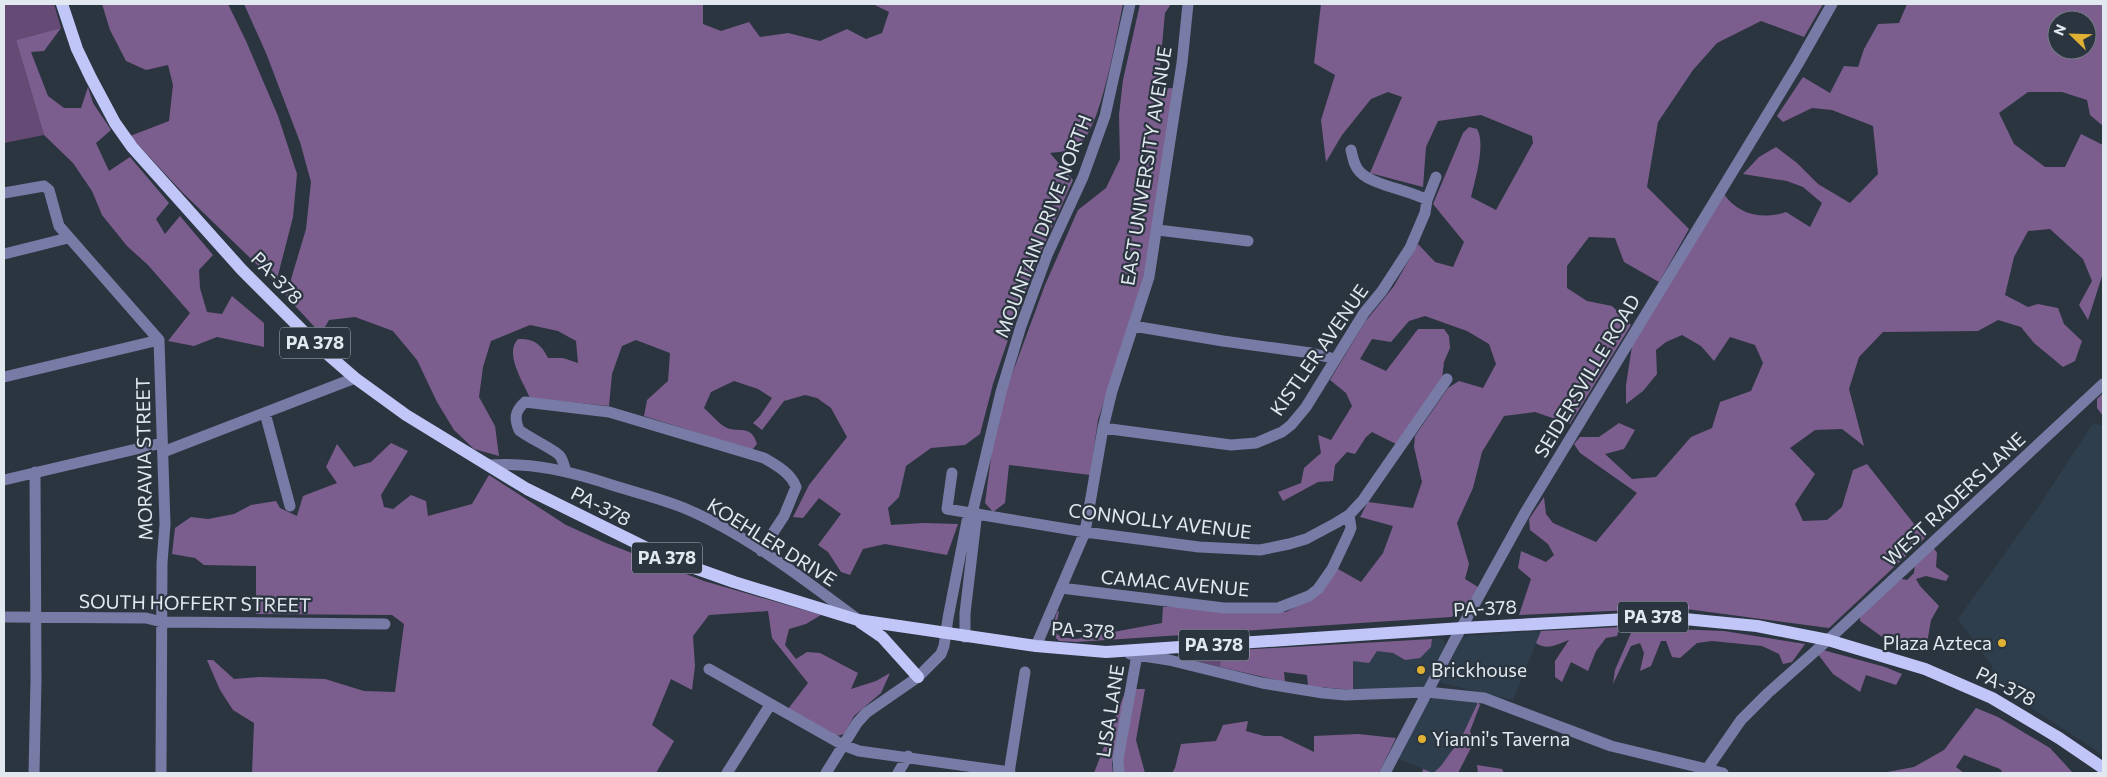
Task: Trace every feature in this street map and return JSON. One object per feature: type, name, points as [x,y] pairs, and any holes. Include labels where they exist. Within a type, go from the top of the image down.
[{"type":"main road","name":"PA-378","points":[[62,4],[77,49],[115,123],[132,147],[242,270],[318,346],[354,378],[406,415],[526,489],[669,560],[858,620],[965,637],[1106,652],[1462,628],[1664,617],[1757,626],[1828,640],[1925,669],[1992,698],[2059,738],[2103,768]]},
{"type":"main road","points":[[858,620],[882,637],[918,677]]},
{"type":"street","name":"MOUNTAIN DRIVE NORTH","points":[[826,773],[857,723],[866,713],[918,677],[941,654],[967,521],[972,514],[1001,392],[1020,326],[1047,255],[1083,178],[1105,116],[1130,4]]},
{"type":"street","name":"EAST UNIVERSITY AVENUE","points":[[1036,646],[1085,532],[1103,428],[1112,391],[1148,284],[1158,230],[1182,63],[1188,4]]},
{"type":"street","name":"SEIDERSVILLE ROAD","points":[[1385,773],[1526,511],[1832,4]]},
{"type":"street","points":[[1351,150],[1359,172],[1366,178],[1417,194],[1427,200]]},
{"type":"street","name":"KISTLER AVENUE","points":[[1103,428],[1220,445],[1256,443],[1282,432],[1291,425],[1306,407],[1364,312],[1382,291],[1410,248],[1425,212],[1427,200],[1436,177]]},
{"type":"street","points":[[4,194],[44,186],[49,190],[59,226],[159,340],[4,377]]},
{"type":"street","points":[[1158,230],[1248,241]]},
{"type":"street","points":[[4,254],[68,238]]},
{"type":"street","points":[[1133,326],[1335,358]]},
{"type":"street","name":"MORAVIA STREET","points":[[159,340],[165,524],[162,563],[161,773]]},
{"type":"street","points":[[4,480],[36,472],[163,448],[264,413],[354,378]]},
{"type":"street","name":"CONNOLLY AVENUE","points":[[952,473],[947,510],[1194,547],[1260,550],[1306,539],[1349,515],[1370,494],[1447,380]]},
{"type":"street","name":"WEST RADERS LANE","points":[[1707,769],[1741,720],[2103,384]]},
{"type":"street","points":[[566,471],[561,457],[556,451],[542,446],[519,430],[515,417],[519,407],[525,402],[609,412],[764,458],[792,478],[796,487],[784,516],[761,551]]},
{"type":"street","points":[[264,413],[290,506]]},
{"type":"street","name":"KOEHLER DRIVE","points":[[489,465],[514,463],[566,471],[684,508],[743,539],[785,566],[858,620]]},
{"type":"street","points":[[34,773],[36,472]]},
{"type":"street","points":[[965,637],[965,614],[976,520],[972,514]]},
{"type":"street","name":"CAMAC AVENUE","points":[[1061,588],[1224,608],[1278,608],[1309,596],[1318,589],[1332,569],[1343,548],[1351,528],[1349,515]]},
{"type":"street","name":"SOUTH HOFFERT STREET","points":[[4,617],[146,618],[162,622],[385,624]]},
{"type":"street","points":[[1106,652],[1137,655],[1262,683],[1323,694],[1427,692],[1484,698],[1611,746],[1723,773]]},
{"type":"street","name":"LISA LANE","points":[[1119,773],[1118,759],[1137,655]]},
{"type":"street","points":[[709,669],[843,745],[859,751],[908,756],[1010,773],[1025,672]]},
{"type":"street","points":[[727,773],[770,705]]},
{"type":"street","points":[[898,773],[908,756]]},
{"type":"shaded area","points":[[4,4],[54,4],[61,28],[16,40],[44,135],[4,143]]},
{"type":"shaded area","points":[[102,4],[228,4],[278,116],[297,174],[293,217],[276,283],[182,192],[130,136],[169,121],[173,85],[168,65],[146,70],[126,61],[110,30]]},
{"type":"shaded area","points":[[244,4],[703,4],[703,24],[721,31],[749,22],[760,37],[788,33],[820,41],[847,29],[866,39],[882,33],[889,12],[873,4],[1123,4],[1107,79],[1095,119],[1079,146],[1065,151],[1050,153],[1073,180],[1035,265],[993,384],[980,434],[965,445],[931,448],[906,466],[899,497],[888,508],[891,525],[923,523],[958,524],[947,555],[885,544],[863,549],[850,575],[841,572],[828,552],[818,545],[841,514],[819,498],[803,518],[793,517],[809,485],[847,437],[831,408],[817,398],[805,395],[784,401],[762,430],[753,423],[772,398],[758,389],[734,381],[711,392],[704,408],[725,427],[751,433],[757,444],[752,450],[644,416],[647,400],[668,381],[670,353],[636,340],[622,346],[612,374],[609,406],[530,398],[519,376],[514,360],[514,345],[518,339],[537,343],[548,358],[563,358],[578,363],[576,341],[558,331],[530,325],[491,341],[483,367],[479,397],[495,426],[499,456],[474,449],[454,430],[437,402],[417,360],[393,331],[355,317],[329,320],[321,334],[286,296],[306,229],[311,182],[300,142],[266,53]]},
{"type":"shaded area","points":[[1140,4],[1171,4],[1165,13],[1158,89],[1173,88],[1154,224],[1143,281],[1098,420],[1090,475],[1009,465],[1005,503],[993,512],[985,503],[992,450],[1007,388],[1045,285],[1078,210],[1106,188],[1120,159],[1119,115],[1123,80]]},
{"type":"shaded area","points":[[1321,4],[1823,4],[1804,37],[1761,21],[1717,43],[1693,70],[1658,122],[1647,187],[1689,229],[1659,282],[1624,262],[1615,238],[1589,237],[1567,266],[1567,288],[1587,301],[1612,306],[1631,325],[1570,424],[1535,412],[1504,416],[1482,452],[1473,488],[1457,523],[1469,564],[1465,579],[1478,587],[1464,608],[1451,617],[1076,642],[1059,641],[1051,633],[1057,612],[1059,611],[1055,632],[1061,637],[1076,639],[1162,623],[1163,607],[1184,607],[1227,612],[1286,612],[1317,596],[1338,569],[1361,582],[1383,553],[1393,526],[1360,517],[1368,502],[1413,508],[1422,482],[1414,447],[1415,436],[1448,388],[1459,381],[1483,388],[1496,364],[1489,344],[1467,331],[1425,316],[1409,321],[1391,342],[1372,339],[1360,359],[1386,371],[1418,329],[1444,329],[1449,336],[1450,348],[1444,362],[1442,379],[1396,444],[1372,432],[1366,437],[1355,454],[1347,452],[1335,465],[1333,481],[1318,482],[1283,501],[1278,492],[1301,483],[1304,468],[1321,453],[1318,435],[1331,440],[1352,406],[1346,393],[1330,380],[1365,322],[1394,286],[1418,244],[1435,262],[1453,267],[1464,242],[1433,204],[1463,133],[1469,127],[1477,129],[1480,144],[1479,162],[1471,197],[1496,210],[1533,143],[1532,136],[1481,115],[1438,121],[1426,147],[1423,187],[1370,173],[1402,97],[1388,92],[1371,99],[1342,135],[1326,162],[1321,120],[1335,75],[1314,63]]},
{"type":"shaded area","points":[[1907,4],[2103,4],[2103,126],[2090,115],[2087,100],[2062,92],[2028,92],[1999,113],[2014,144],[2045,167],[2065,167],[2081,134],[2103,145],[2103,273],[2088,320],[2079,305],[2092,281],[2083,259],[2050,229],[2028,231],[2014,257],[2005,295],[2028,307],[2038,304],[2058,308],[2064,324],[2082,341],[2075,361],[2063,367],[2034,343],[2021,327],[1998,320],[1978,331],[1883,332],[1859,357],[1849,389],[1864,446],[1842,429],[1815,430],[1790,448],[1815,474],[1795,504],[1803,521],[1827,520],[1842,507],[1853,470],[1867,464],[1925,538],[1829,628],[1679,608],[1519,615],[1531,579],[1518,568],[1521,551],[1546,562],[1554,555],[1548,544],[1530,530],[1529,519],[1544,497],[1546,514],[1553,523],[1596,542],[1637,493],[1580,453],[1574,444],[1580,437],[1599,437],[1619,423],[1635,430],[1624,449],[1605,454],[1632,479],[1656,477],[1691,437],[1712,428],[1720,402],[1751,391],[1763,363],[1755,345],[1730,337],[1714,361],[1701,346],[1682,335],[1666,342],[1656,350],[1657,374],[1643,391],[1626,404],[1626,385],[1632,346],[1724,194],[1736,207],[1744,211],[1769,216],[1786,212],[1810,227],[1822,203],[1803,187],[1787,181],[1743,174],[1759,157],[1776,147],[1797,163],[1818,184],[1850,203],[1878,174],[1873,126],[1832,110],[1812,108],[1783,122],[1777,116],[1803,77],[1830,93],[1844,66],[1858,67],[1864,49],[1878,24],[1899,23]]},
{"type":"shaded area","points":[[61,28],[44,51],[31,52],[48,96],[64,108],[81,108],[88,87],[93,103],[111,130],[96,143],[109,171],[130,157],[169,203],[156,219],[165,234],[180,216],[213,255],[199,270],[200,288],[207,312],[222,314],[232,296],[264,323],[264,347],[217,337],[194,346],[168,341],[190,313],[148,265],[127,246],[102,215],[92,191],[73,163],[44,135],[16,40]]},
{"type":"shaded area","points":[[2103,393],[2103,416],[2097,408],[2097,399]]},
{"type":"shaded area","points":[[2093,423],[2103,426],[2103,755],[2033,709],[1995,687],[1992,666],[1958,619],[2041,503]]},
{"type":"shaded area","points":[[391,443],[408,451],[381,495],[384,507],[393,509],[411,495],[426,501],[428,516],[472,504],[489,475],[566,525],[606,543],[704,581],[821,615],[806,624],[789,629],[785,645],[796,659],[807,652],[820,653],[858,673],[851,689],[876,681],[890,673],[881,693],[854,716],[844,734],[837,736],[788,709],[808,683],[772,638],[768,611],[709,615],[693,636],[695,666],[692,690],[671,679],[652,725],[674,741],[656,773],[252,773],[254,723],[233,710],[220,690],[207,660],[213,660],[234,679],[259,677],[325,679],[364,691],[395,692],[404,624],[392,615],[256,614],[256,566],[204,565],[195,558],[172,554],[175,528],[191,517],[208,519],[234,514],[251,505],[276,501],[280,508],[297,516],[303,496],[337,483],[326,467],[337,444],[354,467],[371,462]]},
{"type":"shaded area","points":[[1933,547],[1937,553],[1936,567],[1949,576],[1946,581],[1926,576],[1916,579],[1939,606],[1931,620],[1926,649],[1885,639],[1860,621],[1860,614],[1897,578],[1907,580],[1914,573],[1915,563]]},
{"type":"shaded area","points":[[1621,627],[1724,631],[1805,644],[1792,662],[1783,664],[1779,654],[1762,646],[1712,641],[1697,643],[1680,658],[1672,657],[1666,641],[1661,641],[1651,666],[1640,671],[1644,653],[1640,643],[1631,646],[1613,684],[1615,670],[1631,633],[1619,630],[1617,636],[1606,638],[1596,651],[1588,671],[1571,662],[1562,682],[1555,677],[1555,661],[1569,640],[1548,647],[1536,643],[1541,631]]},
{"type":"shaded area","points":[[1541,631],[1513,700],[1441,683],[1440,678],[1463,638],[1468,636]]},
{"type":"shaded area","points":[[1440,638],[1445,643],[1445,649],[1424,686],[1353,690],[1353,661],[1377,650],[1393,653],[1405,660],[1431,647],[1432,639]]},
{"type":"shaded area","points":[[1432,639],[1431,647],[1420,658],[1405,660],[1393,653],[1377,651],[1369,663],[1353,661],[1353,690],[1308,686],[1307,675],[1284,672],[1285,682],[1220,667],[1221,651]]},
{"type":"shaded area","points":[[1823,650],[1885,667],[1902,674],[1896,685],[1866,675],[1860,692],[1833,674],[1817,653]]},
{"type":"shaded area","points":[[1221,651],[1220,667],[1192,660],[1188,658],[1186,653]]},
{"type":"shaded area","points":[[1127,687],[1112,763],[1113,773],[1094,773]]},
{"type":"shaded area","points":[[1136,689],[1145,689],[1136,740],[1145,773],[1123,773],[1123,754]]},
{"type":"shaded area","points":[[1434,697],[1478,702],[1458,745],[1453,748],[1442,767],[1433,773],[1396,758],[1424,706]]},
{"type":"shaded area","points":[[1478,702],[1480,705],[1470,731],[1474,742],[1458,773],[1433,773],[1458,745]]},
{"type":"shaded area","points":[[1976,708],[1998,717],[2050,748],[2073,773],[2003,773],[2000,769],[1964,755],[1956,767],[1964,773],[1882,773],[1914,767],[1944,750]]},
{"type":"shaded area","points":[[1248,721],[1246,731],[1264,736],[1281,736],[1314,752],[1314,736],[1358,734],[1396,738],[1379,773],[1172,773],[1181,744],[1216,741],[1223,725]]},
{"type":"shaded area","points":[[1477,765],[1502,769],[1504,773],[1478,773]]},
{"type":"shaded area","points":[[1423,769],[1433,773],[1422,773]]},
{"type":"place","name":"Plaza Azteca","points":[[2002,643]]},
{"type":"place","name":"Brickhouse","points":[[1421,670]]},
{"type":"place","name":"Yianni's Taverna","points":[[1422,739]]}]
